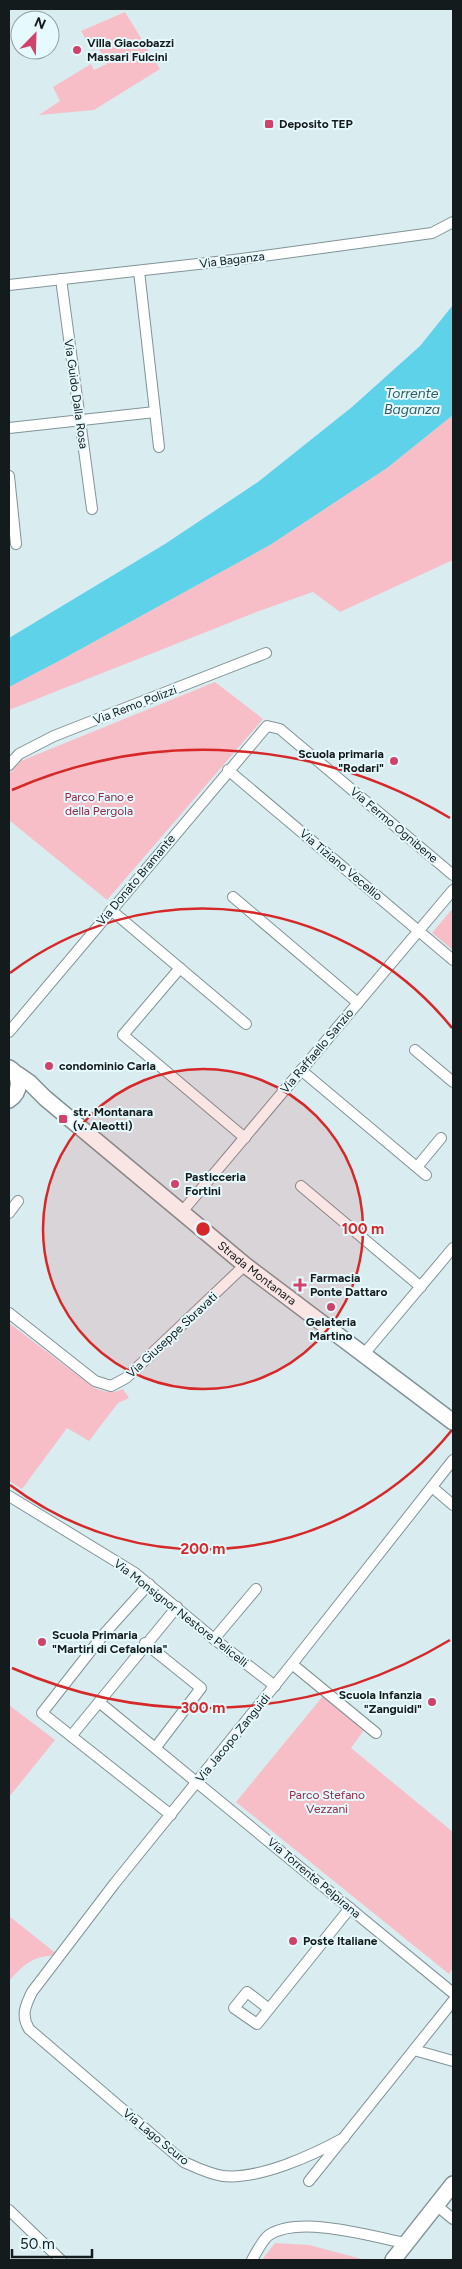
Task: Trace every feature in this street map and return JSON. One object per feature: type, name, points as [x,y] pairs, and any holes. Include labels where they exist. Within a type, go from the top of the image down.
[{"type":"street","name":"Via Baganza","points":[[9,285],[234,260],[432,232],[453,222]]},
{"type":"street","points":[[139,271],[156,412],[158,447]]},
{"type":"street","name":"Via Guido Dalla Rosa","points":[[61,279],[92,509]]},
{"type":"street","points":[[9,428],[156,412]]},
{"type":"street","points":[[9,476],[16,544]]},
{"type":"street","name":"Via Remo Polizzi","points":[[9,765],[20,754],[54,736],[266,653]]},
{"type":"street","name":"Via Fermo Ognibene","points":[[264,728],[271,726],[280,729],[453,875]]},
{"type":"street","name":"Via Donato Bramante","points":[[9,1032],[264,728]]},
{"type":"street","name":"Via Tiziano Vecellio","points":[[228,770],[453,960]]},
{"type":"street","name":"Via Raffaello Sanzio","points":[[181,1213],[453,890]]},
{"type":"street","points":[[233,897],[358,1003]]},
{"type":"street","points":[[111,910],[246,1024]]},
{"type":"street","points":[[180,968],[123,1035],[244,1138]]},
{"type":"street","points":[[415,1050],[453,1082]]},
{"type":"street","points":[[302,1070],[426,1175]]},
{"type":"street","name":"Strada Montanara","points":[[13,1071],[30,1083],[45,1098],[181,1213],[453,1422]]},
{"type":"street","name":"Strada Montanara","points":[[10,1100],[18,1088],[13,1071]]},
{"type":"street","name":"Strada Montanara","points":[[10,1100],[45,1098]]},
{"type":"street","points":[[416,1167],[441,1138]]},
{"type":"street","points":[[301,1186],[421,1287]]},
{"type":"street","points":[[9,1213],[18,1201]]},
{"type":"street","points":[[364,1354],[453,1248]]},
{"type":"street","name":"Via Giuseppe Sbravati","points":[[9,1313],[94,1380],[111,1386],[126,1378],[246,1264]]},
{"type":"street","name":"Via Jacopo Zanguidi","points":[[24,2020],[25,2005],[32,1992],[115,1884],[275,1686],[453,1460]]},
{"type":"street","points":[[432,1487],[453,1505]]},
{"type":"street","name":"Via Monsignor Nestore Pelicelli","points":[[9,1496],[120,1562],[275,1686]]},
{"type":"street","points":[[149,1584],[104,1634],[42,1713],[171,1814]]},
{"type":"street","points":[[214,1639],[256,1588]]},
{"type":"street","points":[[72,1735],[177,1606]]},
{"type":"street","points":[[145,1643],[201,1688],[156,1747]]},
{"type":"street","points":[[292,1664],[376,1733]]},
{"type":"street","name":"Via Torrente Pelpirana","points":[[99,1702],[453,1993]]},
{"type":"street","points":[[269,2009],[350,1908]]},
{"type":"street","points":[[309,2181],[453,2001]]},
{"type":"street","name":"Via Lago Scuro","points":[[24,2020],[29,2029],[184,2162],[207,2173],[225,2176],[247,2175],[316,2153],[344,2138]]},
{"type":"street","points":[[414,2050],[453,2061]]},
{"type":"street","points":[[252,2260],[268,2235],[294,2226],[313,2226],[398,2254],[453,2184]]},
{"type":"street","points":[[436,2205],[453,2219]]},
{"type":"street","points":[[9,2210],[61,2260]]},
{"type":"green space","points":[[125,12],[160,69],[94,110],[39,115],[60,101],[53,87],[91,64],[94,70],[107,64],[98,47],[92,50],[81,31]]},
{"type":"green space","points":[[453,415],[453,560],[340,612],[313,592],[259,611],[9,710],[9,687],[270,545],[387,468]]},
{"type":"green space","name":"Parco Fano e della Pergola","points":[[215,682],[263,719],[107,900],[9,820],[9,774],[21,761]]},
{"type":"green space","points":[[453,908],[453,950],[432,933]]},
{"type":"green space","points":[[9,1323],[93,1387],[108,1392],[123,1389],[129,1398],[118,1403],[89,1441],[67,1428],[22,1489],[9,1481]]},
{"type":"green space","name":"Parco Stefano Vezzani","points":[[323,1696],[364,1730],[351,1748],[453,1832],[453,1968],[449,1974],[236,1802]]},
{"type":"green space","points":[[9,1705],[55,1740],[9,1797]]},
{"type":"green space","points":[[9,1916],[58,1955],[42,1957],[30,1962],[20,1969],[9,1981]]},
{"type":"green space","points":[[275,2243],[309,2245],[362,2259],[262,2260]]},
{"type":"water","name":"Torrente Baganza","points":[[453,305],[453,415],[387,468],[270,545],[9,687],[9,638],[165,544],[258,482],[352,407],[420,346]]},
{"type":"place","name":"Villa Giacobazzi Massari Fulcini","points":[[77,50]]},
{"type":"place","name":"Deposito TEP","points":[[269,124]]},
{"type":"place","name":"Scuola primaria \"Rodari\"","points":[[394,761]]},
{"type":"place","name":"condominio Carla","points":[[49,1066]]},
{"type":"place","name":"str. Montanara (v. Aleotti)","points":[[63,1119]]},
{"type":"place","name":"Pasticceria Fortini","points":[[175,1184]]},
{"type":"place","name":"Farmacia Ponte Dattaro","points":[[300,1285]]},
{"type":"place","name":"Gelateria Martino","points":[[331,1307]]},
{"type":"place","name":"Scuola Primaria \"Martiri di Cefalonia\"","points":[[42,1642]]},
{"type":"place","name":"Scuola Infanzia \"Zanguidi\"","points":[[432,1702]]},
{"type":"place","name":"Poste Italiane","points":[[293,1941]]}]
